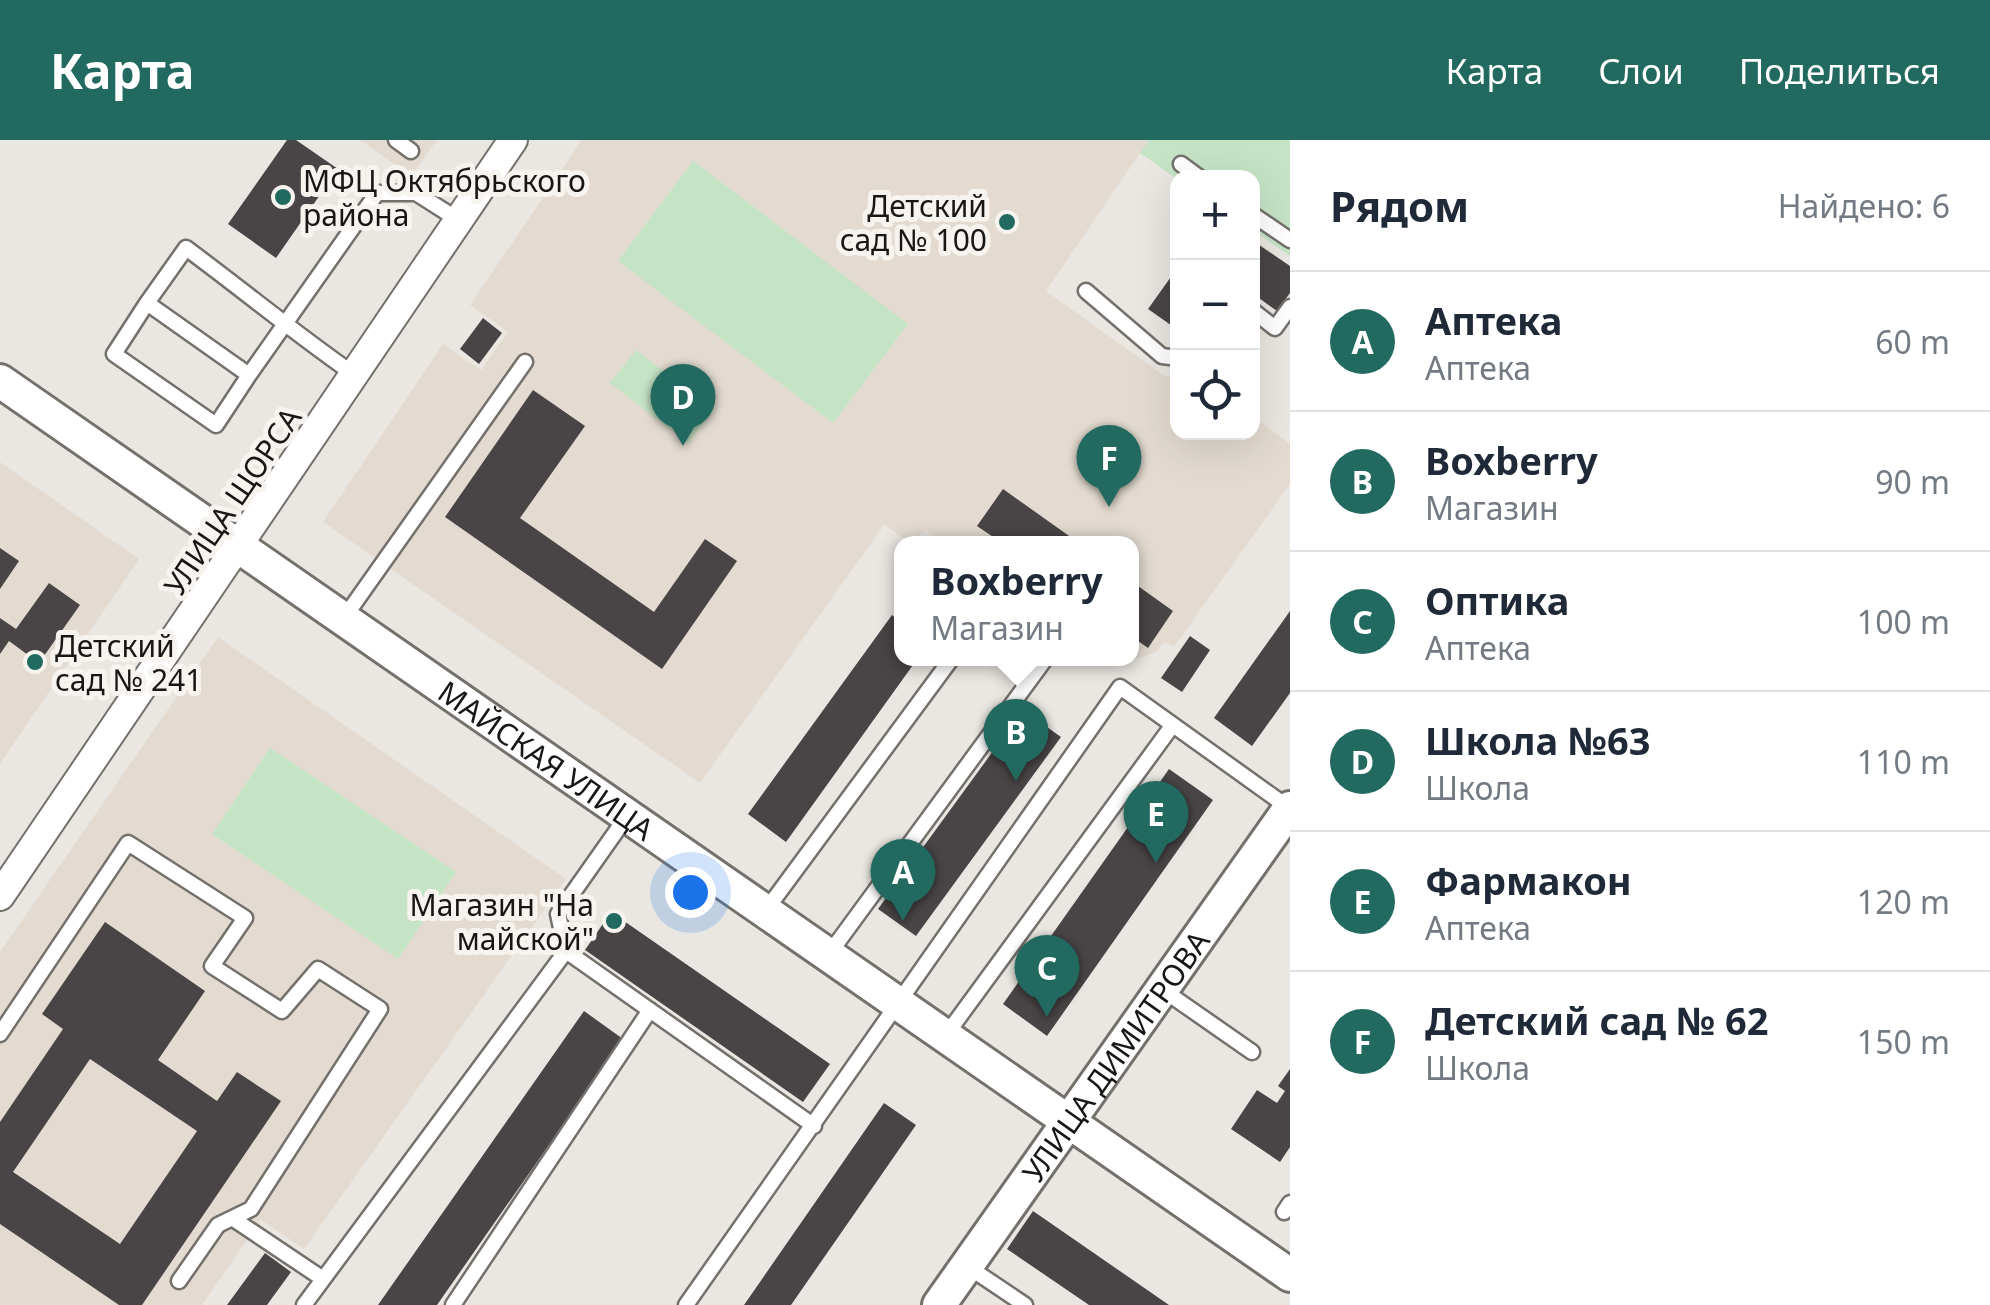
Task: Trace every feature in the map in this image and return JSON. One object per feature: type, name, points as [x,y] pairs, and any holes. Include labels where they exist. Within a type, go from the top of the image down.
[{"type":"street","name":"УЛИЦА ЩОРСА","points":[[0,896],[240,548],[456,219],[513,140]]},
{"type":"street","name":"МАЙСКАЯ УЛИЦА","points":[[0,381],[1290,1275]]},
{"type":"street","name":"УЛИЦА ДИМИТРОВА","points":[[939,1305],[1162,989],[1275,840],[1290,808]]},
{"type":"lane","points":[[396,140],[411,151]]},
{"type":"lane","points":[[1181,164],[1189,170]]},
{"type":"lane","points":[[356,376],[287,323],[186,248],[114,354],[216,425],[249,375],[287,323],[377,193],[416,193],[456,219]]},
{"type":"lane","points":[[1260,219],[1290,240]]},
{"type":"lane","points":[[1086,291],[1162,356],[1170,357]]},
{"type":"lane","points":[[147,303],[249,375]]},
{"type":"lane","points":[[1260,316],[1275,328],[1290,306]]},
{"type":"lane","points":[[343,619],[525,362]]},
{"type":"lane","points":[[765,911],[946,666]]},
{"type":"lane","points":[[829,955],[1040,666]]},
{"type":"lane","points":[[686,1305],[1120,687],[1290,808]]},
{"type":"lane","points":[[946,1036],[1172,726]]},
{"type":"lane","points":[[627,816],[558,914],[566,951],[814,1126]]},
{"type":"lane","points":[[0,1034],[128,843],[246,918],[212,966],[282,1011],[318,969],[380,1009],[251,1209],[218,1224],[179,1282]]},
{"type":"lane","points":[[304,1305],[566,951]]},
{"type":"lane","points":[[1162,989],[1252,1052]]},
{"type":"lane","points":[[453,1305],[650,1010]]},
{"type":"lane","points":[[232,1218],[323,1279]]},
{"type":"lane","points":[[966,1266],[1025,1305]]},
{"type":"shaded area","points":[[360,140],[437,140],[411,176]]},
{"type":"shaded area","points":[[582,140],[1149,140],[1046,291],[1166,377],[1170,376],[1170,440],[1260,440],[1260,421],[1290,444],[1290,484],[1174,647],[1165,642],[1156,652],[1139,658],[1139,536],[934,536],[926,530],[919,536],[900,536],[884,525],[700,783],[323,522],[443,344],[481,370],[508,332],[470,305]]},
{"type":"shaded area","name":"Детский сад № 241","points":[[0,462],[139,559],[0,764]]},
{"type":"shaded area","points":[[218,637],[566,879],[304,1249],[261,1220],[202,1305],[0,1305],[0,952]]},
{"type":"green space","points":[[1149,140],[1290,140],[1290,256],[1260,235],[1260,170],[1170,170],[1170,174],[1140,153]]},
{"type":"green space","points":[[693,161],[908,324],[833,423],[618,261]]},
{"type":"green space","points":[[636,350],[713,411],[688,443],[610,383]]},
{"type":"green space","points":[[270,748],[456,872],[398,959],[212,834]]},
{"type":"building","name":"МФЦ Октябрьского района","points":[[287,140],[296,140],[338,169],[276,258],[228,224]]},
{"type":"building","points":[[1260,245],[1290,266],[1290,293],[1277,311],[1260,299]]},
{"type":"building","points":[[1170,278],[1170,324],[1148,309]]},
{"type":"building","points":[[483,318],[502,333],[479,364],[460,349]]},
{"type":"building","points":[[533,390],[585,426],[520,518],[654,612],[705,539],[737,561],[662,669],[445,517]]},
{"type":"building","points":[[1003,489],[1069,536],[992,536],[977,526]]},
{"type":"building","points":[[0,548],[19,561],[0,589]]},
{"type":"building","points":[[49,583],[80,605],[39,663],[9,641],[0,654],[0,618],[16,629]]},
{"type":"building","points":[[1139,587],[1173,611],[1148,648],[1139,642]]},
{"type":"building","points":[[1290,611],[1290,693],[1252,746],[1214,718]]},
{"type":"building","points":[[892,615],[894,666],[912,666],[786,842],[748,814]]},
{"type":"building","points":[[1190,636],[1210,650],[1182,692],[1161,678]]},
{"type":"building","points":[[1023,710],[1061,737],[916,936],[878,909]]},
{"type":"building","points":[[1169,769],[1213,800],[1047,1036],[1003,1004]]},
{"type":"building","points":[[611,912],[830,1064],[803,1102],[585,950]]},
{"type":"building","points":[[105,922],[205,991],[158,1060],[217,1101],[237,1072],[281,1101],[142,1305],[119,1305],[0,1224],[0,1122],[63,1029],[42,1014]],"holes":[[[90,1059],[197,1131],[120,1244],[13,1172]]]},
{"type":"building","points":[[584,1011],[623,1039],[437,1305],[378,1305]]},
{"type":"building","points":[[1290,1069],[1290,1147],[1280,1162],[1231,1129],[1257,1090],[1277,1103],[1285,1091],[1278,1086]]},
{"type":"building","points":[[884,1103],[916,1125],[791,1305],[744,1305]]},
{"type":"building","points":[[1033,1211],[1169,1305],[1089,1305],[1007,1249]]},
{"type":"building","points":[[265,1253],[291,1272],[267,1305],[227,1305]]},
{"type":"place","name":"МФЦ Октябрьского района","points":[[283,197]]},
{"type":"place","name":"Детский сад № 100","points":[[1007,222]]},
{"type":"place","name":"Школа №63","points":[[683,446]]},
{"type":"place","name":"Детский сад № 62","points":[[1109,507]]},
{"type":"place","name":"Детский сад № 241","points":[[35,662]]},
{"type":"place","name":"Boxberry","points":[[1016,781]]},
{"type":"place","name":"Фармакон","points":[[1156,863]]},
{"type":"place","name":"Магазин \"На майской\"","points":[[614,921]]},
{"type":"place","name":"Аптека","points":[[903,921]]},
{"type":"place","name":"Оптика","points":[[1047,1017]]}]
